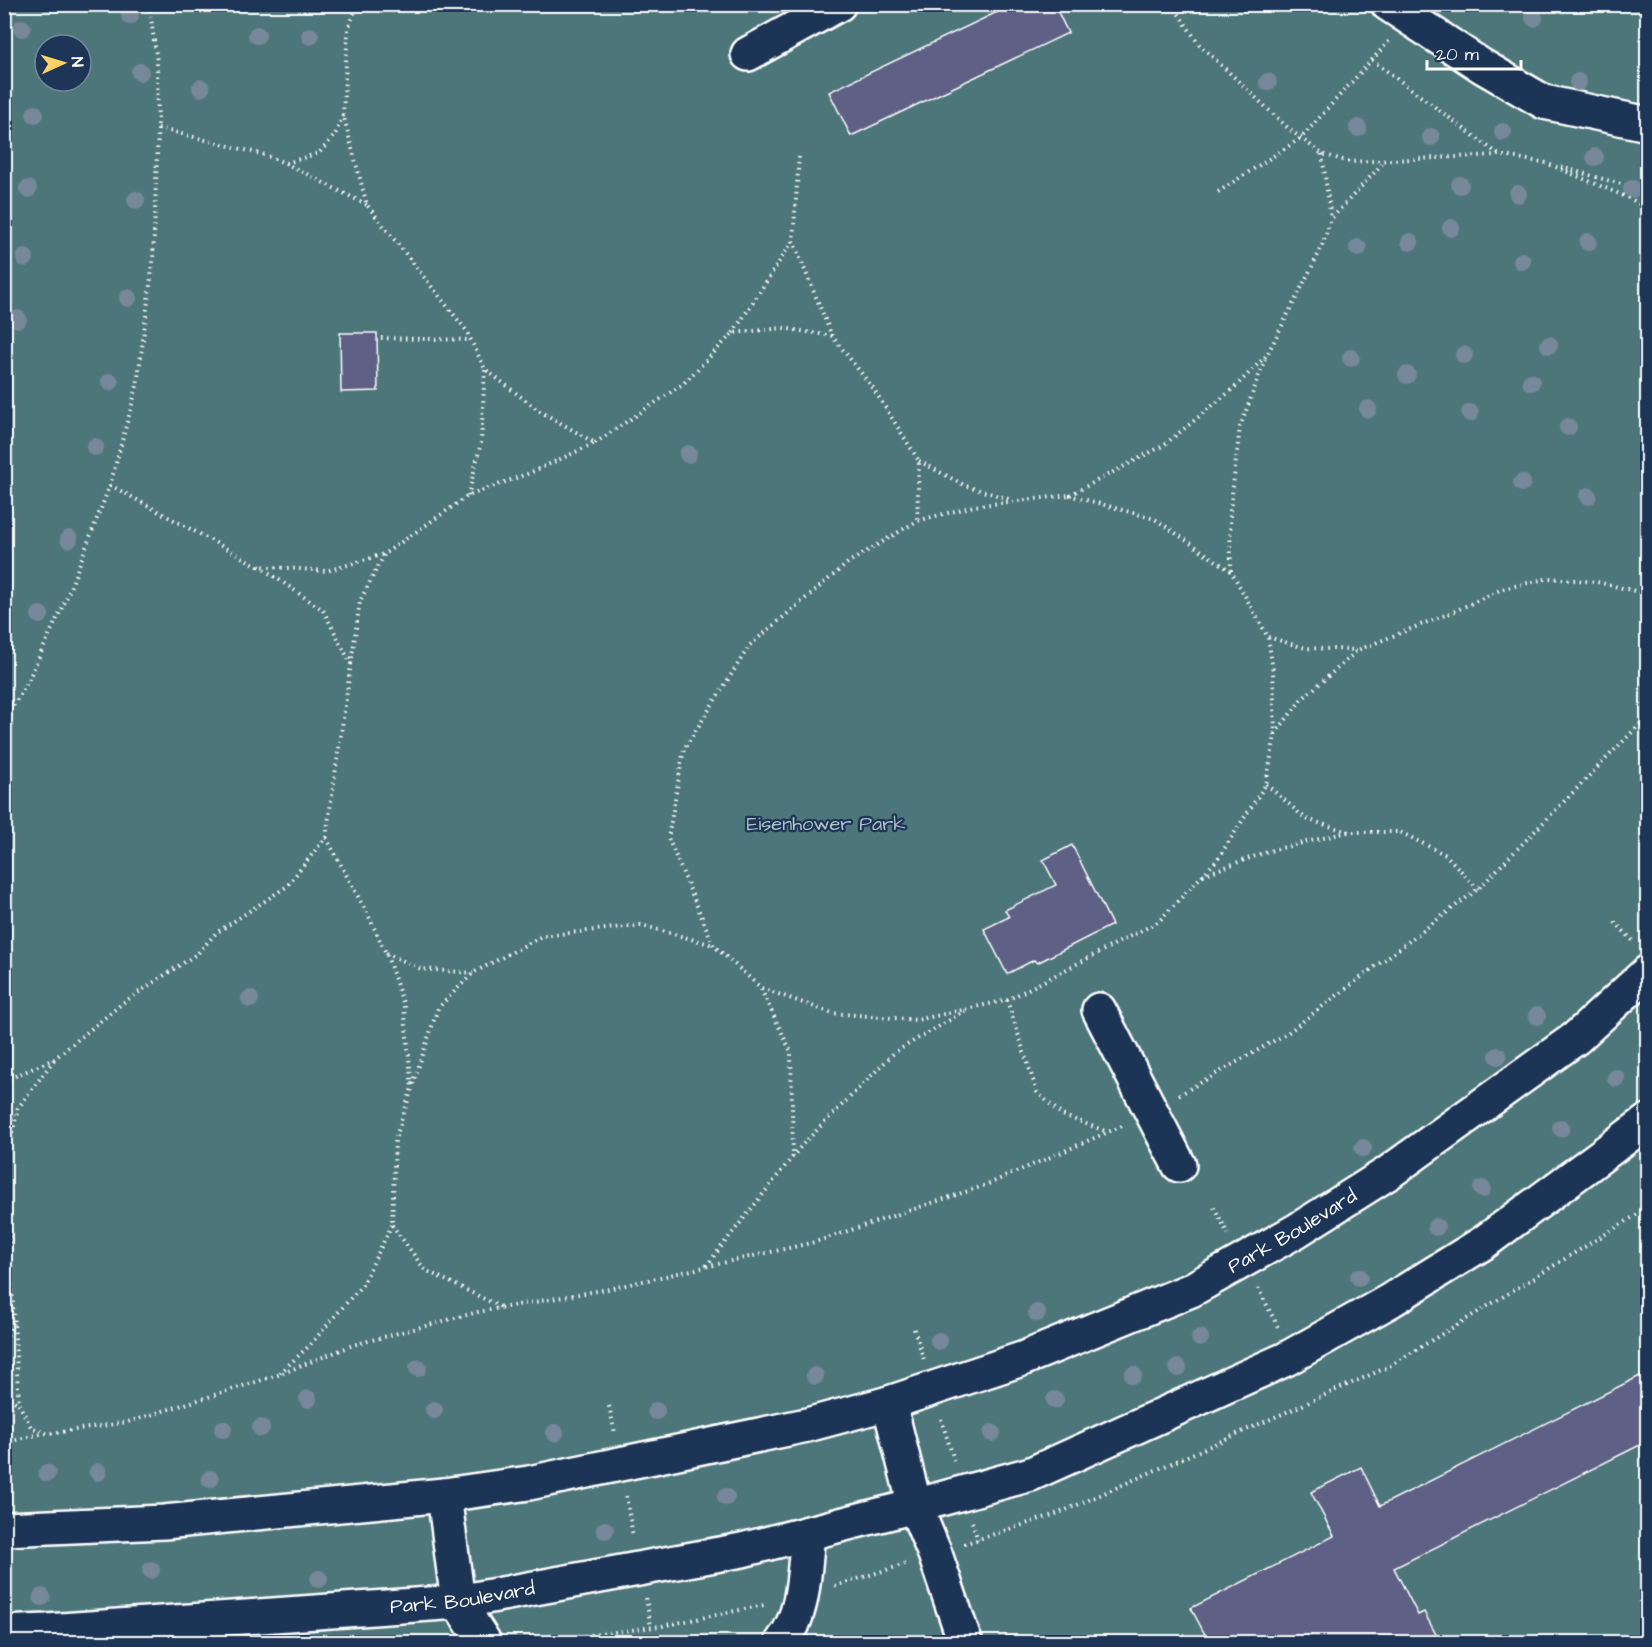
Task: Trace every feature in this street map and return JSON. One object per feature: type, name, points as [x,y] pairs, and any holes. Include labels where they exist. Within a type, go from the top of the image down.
[{"type":"street","points":[[748,54],[838,4]]},
{"type":"street","points":[[1388,4],[1482,66],[1544,102],[1647,124]]},
{"type":"street","name":"Park Boulevard","points":[[4,1529],[164,1522],[444,1495],[529,1484],[807,1425],[889,1403],[1022,1359],[1191,1290],[1287,1236],[1388,1173],[1576,1038],[1644,960]]},
{"type":"street","points":[[1099,1010],[1179,1165]]},
{"type":"street","name":"Park Boulevard","points":[[4,1633],[458,1602],[742,1550],[1030,1474],[1286,1359],[1391,1300],[1483,1243],[1647,1121]]},
{"type":"street","points":[[889,1403],[915,1506],[935,1554],[965,1642]]},
{"type":"street","points":[[444,1495],[458,1602],[484,1642]]},
{"type":"street","points":[[782,1642],[791,1631],[801,1598],[808,1533]]},
{"type":"path","points":[[4,721],[27,683],[66,599],[110,485],[137,386],[153,262],[158,128],[157,62],[149,4]]},
{"type":"path","points":[[285,163],[319,153],[335,135],[343,114],[348,29],[358,4]]},
{"type":"path","points":[[1172,4],[1199,44],[1301,138],[1322,154],[1350,162],[1499,155],[1546,163],[1628,186],[1647,188]]},
{"type":"path","points":[[1218,192],[1301,138],[1392,37]]},
{"type":"path","points":[[1371,60],[1499,155]]},
{"type":"path","points":[[343,114],[367,206]]},
{"type":"path","points":[[158,128],[265,155],[367,206],[466,330],[485,369],[538,410],[595,443]]},
{"type":"path","points":[[1322,154],[1331,219]]},
{"type":"path","points":[[799,157],[793,241],[832,336],[873,388],[919,461],[966,486],[1016,501]]},
{"type":"path","points":[[1231,571],[1230,511],[1240,427],[1267,355],[1321,249],[1331,219],[1385,161]]},
{"type":"path","points":[[1546,163],[1629,198],[1647,209]]},
{"type":"path","points":[[258,566],[327,571],[384,554],[468,496],[532,472],[595,443],[683,384],[733,333],[793,241]]},
{"type":"path","points":[[733,333],[783,328],[832,336]]},
{"type":"path","points":[[381,338],[471,340]]},
{"type":"path","points":[[1069,495],[1155,519],[1231,571],[1268,637],[1273,671],[1275,735],[1266,784],[1217,860],[1158,922],[1008,1000],[917,1020],[832,1013],[761,988],[714,946],[668,838],[684,749],[750,645],[849,562],[917,521],[974,506],[1069,495],[1164,445],[1233,389],[1267,355]]},
{"type":"path","points":[[468,496],[482,443],[485,369]]},
{"type":"path","points":[[917,521],[919,461]]},
{"type":"path","points":[[110,485],[258,566],[322,610],[351,664]]},
{"type":"path","points":[[4,1082],[54,1059],[124,1002],[198,953],[216,933],[286,887],[326,837],[360,602],[384,554]]},
{"type":"path","points":[[1275,735],[1301,700],[1358,650],[1455,611],[1502,589],[1549,578],[1597,582],[1647,592]]},
{"type":"path","points":[[1639,592],[1647,604]]},
{"type":"path","points":[[1268,637],[1305,648],[1358,650]]},
{"type":"path","points":[[54,1059],[18,1108],[5,1161],[19,1404],[31,1427],[48,1434],[128,1422],[278,1375],[353,1345],[478,1312],[609,1289],[814,1242],[986,1185],[1109,1132],[1286,1034],[1478,889],[1647,716]]},
{"type":"path","points":[[1266,784],[1306,819],[1349,832]]},
{"type":"path","points":[[1202,876],[1269,851],[1349,832],[1400,831],[1446,855],[1478,889]]},
{"type":"path","points":[[326,837],[386,953],[404,1006],[412,1088]]},
{"type":"path","points":[[1615,922],[1644,960]]},
{"type":"path","points":[[278,1375],[309,1346],[362,1286],[392,1225],[394,1140],[438,1008],[474,973],[542,936],[641,925],[714,946]]},
{"type":"path","points":[[386,953],[421,969],[474,973]]},
{"type":"path","points":[[761,988],[791,1052],[793,1157]]},
{"type":"path","points":[[1008,1000],[1037,1092],[1062,1115],[1109,1132]]},
{"type":"path","points":[[706,1267],[802,1145],[895,1052],[968,1009]]},
{"type":"path","points":[[1214,1207],[1233,1242]]},
{"type":"path","points":[[964,1544],[1059,1513],[1388,1367],[1647,1208]]},
{"type":"path","points":[[392,1225],[425,1270],[502,1308]]},
{"type":"path","points":[[1255,1282],[1279,1329]]},
{"type":"path","points":[[4,1340],[14,1324]]},
{"type":"path","points":[[914,1329],[926,1366]]},
{"type":"path","points":[[4,1395],[19,1404]]},
{"type":"path","points":[[609,1407],[616,1440]]},
{"type":"path","points":[[940,1417],[956,1467]]},
{"type":"path","points":[[4,1443],[44,1433]]},
{"type":"path","points":[[626,1495],[634,1538]]},
{"type":"path","points":[[537,1642],[651,1627],[801,1598],[913,1561]]},
{"type":"path","points":[[645,1596],[651,1627]]},
{"type":"green space","name":"Eisenhower Park","points":[[5,5],[1647,5],[1647,1642],[5,1642]]},
{"type":"building","points":[[1014,4],[1054,4],[1068,33],[851,136],[829,92]]},
{"type":"building","points":[[340,333],[377,333],[378,391],[341,392]]},
{"type":"building","points":[[1072,845],[1112,925],[1037,963],[1034,960],[1007,974],[984,929],[1009,917],[1005,910],[1056,885],[1043,860]]},
{"type":"building","points":[[1648,1372],[1648,1441],[1394,1568],[1418,1615],[1424,1612],[1440,1642],[1209,1642],[1191,1608],[1334,1536],[1311,1492],[1361,1467],[1380,1506]]}]
